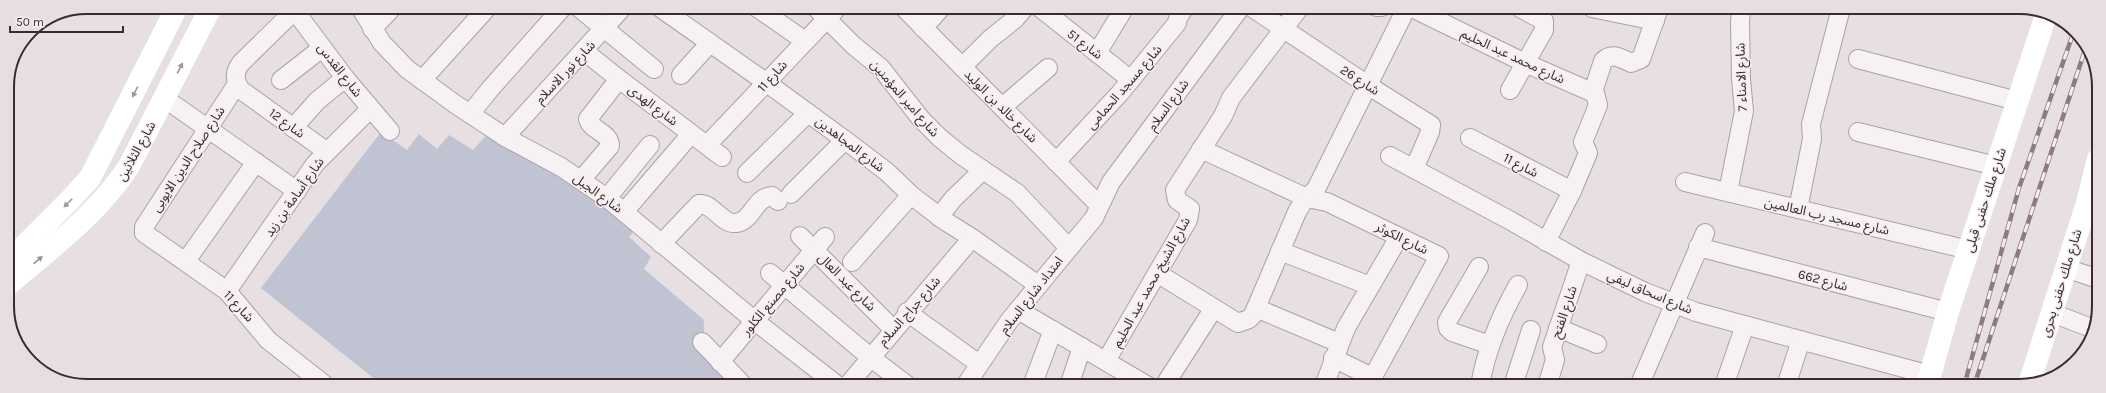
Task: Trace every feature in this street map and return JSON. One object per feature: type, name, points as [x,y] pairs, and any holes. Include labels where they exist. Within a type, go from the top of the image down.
[{"type":"street","name":"شارع الثلاثين","points":[[14,256],[90,178],[173,14]]},
{"type":"street","name":"شارع الثلاثين","points":[[14,280],[91,214],[112,191],[130,166],[207,14]]},
{"type":"street","points":[[242,89],[235,76],[237,69],[289,14]]},
{"type":"street","name":"شارع القدس","points":[[299,14],[345,78],[390,131]]},
{"type":"street","name":"شارع الجبل","points":[[364,14],[372,29],[394,57],[422,80],[506,137],[581,180],[607,198],[661,244],[828,379]]},
{"type":"street","points":[[372,29],[386,14]]},
{"type":"street","points":[[422,80],[482,14]]},
{"type":"street","points":[[470,114],[557,14]]},
{"type":"street","points":[[586,14],[654,69]]},
{"type":"street","name":"شارع نور الاسلام","points":[[506,137],[617,14]]},
{"type":"street","name":"شارع المجاهدين","points":[[669,14],[767,83],[844,140],[886,172],[911,195],[939,217],[972,238],[1038,285]]},
{"type":"street","points":[[766,14],[805,41]]},
{"type":"street","name":"شارع 11","points":[[706,145],[767,83],[772,74],[805,41],[825,14]]},
{"type":"street","name":"شارع امير المؤمنين","points":[[829,14],[853,45],[881,68],[921,119],[940,138],[1022,198],[1069,248]]},
{"type":"street","name":"شارع خالد بن الوليد","points":[[910,14],[1099,205]]},
{"type":"street","points":[[923,28],[936,14]]},
{"type":"street","points":[[962,67],[990,39],[1019,14]]},
{"type":"street","name":"شارع 51","points":[[1048,14],[1131,80]]},
{"type":"street","points":[[1097,53],[1121,14]]},
{"type":"street","name":"شارع مسجد الحمامى","points":[[1056,162],[1131,80],[1178,23],[1178,18],[1181,14]]},
{"type":"street","name":"شارع السلام","points":[[1099,205],[1111,182],[1235,14]]},
{"type":"street","name":"شارع 26","points":[[1262,14],[1368,86],[1430,125],[1430,132],[1414,169]]},
{"type":"street","name":"شارع الشيخ محمد عبد الحليم","points":[[1106,361],[1188,220],[1190,209],[1177,200],[1175,190],[1223,116],[1231,98],[1295,14]]},
{"type":"street","points":[[1157,273],[1238,323],[1249,320],[1256,308],[1299,207],[1316,189],[1406,14]]},
{"type":"street","name":"شارع محمد عبد الحليم","points":[[1422,14],[1525,63],[1594,93]]},
{"type":"street","points":[[1510,90],[1545,25],[1544,21],[1532,14]]},
{"type":"street","points":[[1546,242],[1572,191],[1588,153],[1583,142],[1598,104],[1594,93],[1603,61],[1606,58],[1615,56],[1631,63],[1641,59],[1657,14]]},
{"type":"street","name":"شارع الامناء 7","points":[[1728,192],[1744,111],[1737,14]]},
{"type":"street","points":[[1798,209],[1812,139],[1811,124],[1839,14]]},
{"type":"street","name":"شارع ملك حفنى قبلى","points":[[1928,379],[1968,250],[2045,19]]},
{"type":"street","points":[[682,75],[710,43]]},
{"type":"street","points":[[281,80],[322,48]]},
{"type":"street","name":"شارع الهدى","points":[[584,51],[722,157]]},
{"type":"street","points":[[1858,59],[2017,101]]},
{"type":"street","points":[[1002,107],[1048,68]]},
{"type":"street","points":[[293,128],[317,101],[345,78]]},
{"type":"street","points":[[581,180],[610,146],[608,138],[590,124],[588,119],[619,79]]},
{"type":"street","name":"شارع 12","points":[[242,89],[326,151]]},
{"type":"street","name":"شارع صلاح الدين الايوبى","points":[[146,235],[144,227],[208,129],[242,89]]},
{"type":"street","points":[[164,98],[297,191]]},
{"type":"street","name":"شارع أسامة بن زيد","points":[[227,292],[326,151],[370,109]]},
{"type":"street","points":[[747,173],[808,113]]},
{"type":"street","points":[[1858,132],[1996,166]]},
{"type":"street","points":[[624,212],[691,134]]},
{"type":"street","name":"شارع 11","points":[[1470,138],[1572,191]]},
{"type":"street","points":[[661,244],[699,204],[704,204],[728,222],[734,224],[743,220],[761,199],[772,196],[785,198],[844,140]]},
{"type":"street","points":[[607,198],[650,145]]},
{"type":"street","name":"شارع الكوثر","points":[[1201,149],[1307,198],[1327,202],[1439,256],[1375,373],[1368,375],[1336,351]]},
{"type":"street","name":"شارع اسحاق ليفي","points":[[1390,156],[1511,221],[1581,261],[1675,304],[1801,340],[1925,379]]},
{"type":"street","points":[[186,262],[256,162]]},
{"type":"street","points":[[939,217],[963,188],[983,170]]},
{"type":"street","name":"شارع مسجد رب العالمين","points":[[1685,182],[1968,250]]},
{"type":"street","points":[[852,262],[911,195]]},
{"type":"street","name":"شارع ملك حفنى بحرى","points":[[2031,378],[2066,268],[2092,204]]},
{"type":"street","name":"امتداد شارع السلام","points":[[969,379],[1018,310],[1094,218],[1099,205]]},
{"type":"street","name":"شارع 11","points":[[146,235],[227,292],[268,340],[317,379]]},
{"type":"street","name":"شارع عبد العال","points":[[800,236],[820,243],[893,329]]},
{"type":"street","points":[[1326,379],[1336,351],[1370,286],[1399,237]]},
{"type":"street","name":"شارع جراج السلام","points":[[853,379],[907,312],[972,238]]},
{"type":"street","name":"شارع 662","points":[[1675,304],[1702,240],[1948,312]]},
{"type":"street","name":"شارع مصنع الكلور","points":[[720,362],[820,243]]},
{"type":"street","points":[[1280,251],[1370,286]]},
{"type":"street","name":"شارع الفتح","points":[[1549,379],[1555,360],[1552,347],[1581,261]]},
{"type":"street","points":[[1479,267],[1446,322],[1448,328],[1452,332],[1490,345]]},
{"type":"street","points":[[2066,268],[2092,277]]},
{"type":"street","points":[[770,273],[870,357],[899,379]]},
{"type":"street","points":[[1482,379],[1490,345],[1502,314],[1518,285]]},
{"type":"street","points":[[1642,379],[1675,304]]},
{"type":"street","points":[[1168,379],[1214,308]]},
{"type":"street","points":[[1256,308],[1336,351]]},
{"type":"street","points":[[1018,310],[1106,361],[1132,379]]},
{"type":"street","points":[[907,312],[979,364]]},
{"type":"street","points":[[2052,314],[2089,327]]},
{"type":"street","points":[[1726,379],[1745,325]]},
{"type":"street","points":[[1558,328],[1597,344]]},
{"type":"street","points":[[1035,379],[1053,330]]},
{"type":"street","points":[[1515,379],[1531,330]]},
{"type":"street","points":[[1788,379],[1801,340]]},
{"type":"street","points":[[702,342],[736,379]]},
{"type":"street","points":[[1071,379],[1082,347]]},
{"type":"shaded area","points":[[493,128],[638,225],[629,237],[651,257],[644,269],[704,320],[705,338],[708,346],[729,379],[375,379],[261,288],[381,132],[407,150],[419,134],[437,149],[449,135],[473,150]]},
{"type":"railway","points":[[1966,379],[2019,188],[2072,37]]},
{"type":"railway","points":[[1976,379],[2084,54]]}]
